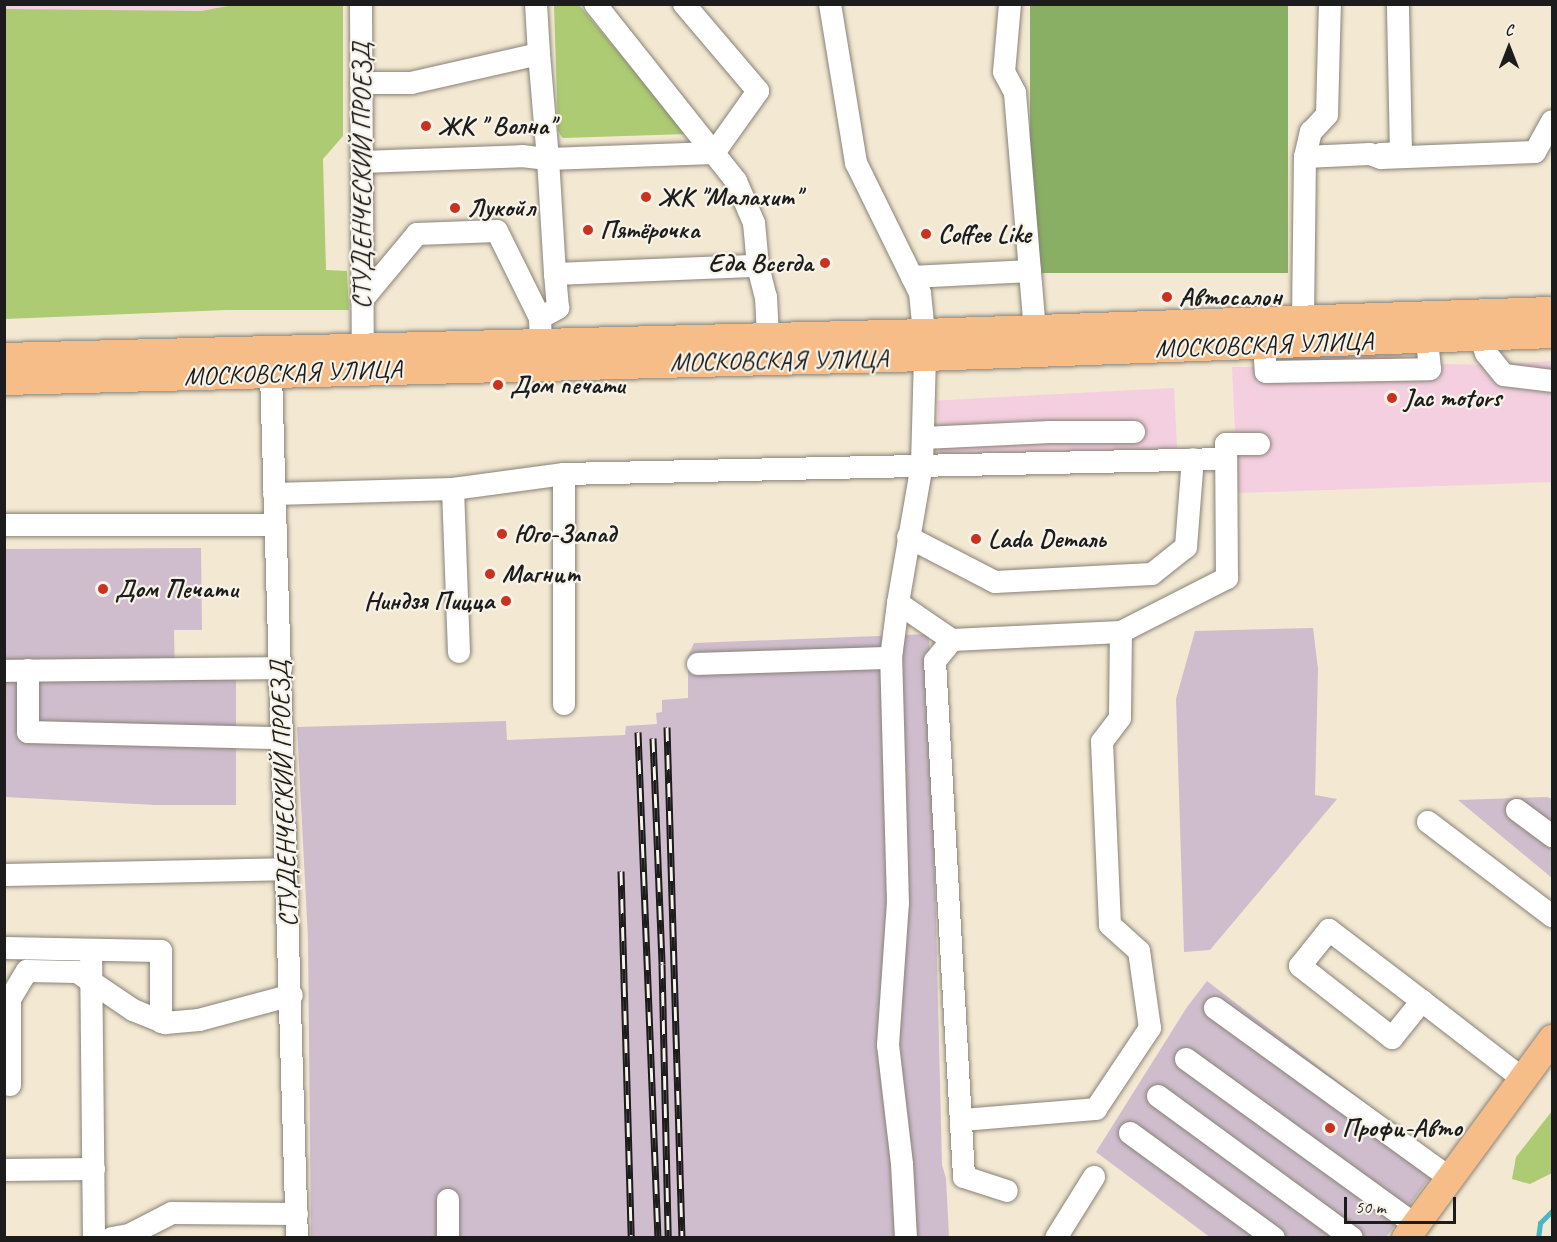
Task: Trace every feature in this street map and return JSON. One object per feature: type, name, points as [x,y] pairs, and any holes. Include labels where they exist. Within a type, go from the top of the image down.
[{"type":"main road","name":"МОСКОВСКАЯ УЛИЦА","points":[[4,381],[271,362],[363,348],[541,331],[768,336],[925,345],[1035,329],[1552,311]]},
{"type":"main road","name":"МОСКОВСКАЯ УЛИЦА","points":[[4,357],[271,362],[925,345],[1264,346],[1552,334]]},
{"type":"main road","points":[[1410,1231],[1552,1039]]},
{"type":"street","name":"СТУДЕНЧЕСКИЙ ПРОЕЗД","points":[[361,4],[363,348]]},
{"type":"street","points":[[362,300],[417,234],[497,231],[541,331],[558,308],[536,4]]},
{"type":"street","points":[[595,4],[736,181],[754,223],[758,266],[766,297],[768,336]]},
{"type":"street","points":[[684,4],[758,91],[714,153]]},
{"type":"street","points":[[830,4],[856,163],[920,293],[925,345],[922,464],[908,537],[891,658],[898,903],[888,1046],[902,1164],[906,1238]]},
{"type":"street","points":[[1010,4],[1004,72],[1015,93],[1035,329]]},
{"type":"street","points":[[1303,319],[1305,157],[1311,132],[1327,115],[1330,4]]},
{"type":"street","points":[[1305,157],[1401,153],[1398,4]]},
{"type":"street","points":[[361,83],[411,83],[539,54]]},
{"type":"street","points":[[1370,154],[1381,158],[1535,152],[1552,121]]},
{"type":"street","points":[[362,162],[522,156],[548,159],[714,153]]},
{"type":"street","points":[[555,274],[758,266]]},
{"type":"street","points":[[912,277],[1030,270]]},
{"type":"street","points":[[1481,338],[1486,353],[1504,375],[1552,381]]},
{"type":"street","name":"СТУДЕНЧЕСКИЙ ПРОЕЗД","points":[[271,362],[285,869],[292,995],[297,1238]]},
{"type":"street","points":[[923,438],[1050,432],[1134,432]]},
{"type":"street","points":[[898,603],[952,640],[1121,632],[1227,578],[1226,444],[1259,444]]},
{"type":"street","points":[[908,537],[995,582],[1152,574],[1186,547],[1193,459]]},
{"type":"street","points":[[274,494],[453,489],[564,474],[922,464],[1226,459]]},
{"type":"street","points":[[564,474],[564,704]]},
{"type":"street","points":[[453,489],[459,652]]},
{"type":"street","points":[[4,525],[275,525]]},
{"type":"street","points":[[961,1120],[1096,1109],[1150,1028],[1139,951],[1110,925],[1102,742],[1120,718],[1121,632]]},
{"type":"street","points":[[952,640],[935,662],[964,1177],[1007,1191]]},
{"type":"street","points":[[698,664],[891,658]]},
{"type":"street","points":[[4,671],[280,668]]},
{"type":"street","points":[[28,670],[28,732],[282,738]]},
{"type":"street","points":[[1517,810],[1552,836]]},
{"type":"street","points":[[1428,822],[1552,916]]},
{"type":"street","points":[[4,875],[285,869]]},
{"type":"street","points":[[1422,1001],[1392,1038],[1300,966],[1329,930],[1422,1001],[1523,1079]]},
{"type":"street","points":[[4,948],[161,951],[161,1022]]},
{"type":"street","points":[[91,950],[94,1238]]},
{"type":"street","points":[[10,1085],[10,999],[27,971],[76,972],[92,980],[133,1010],[161,1022],[199,1020],[292,995]]},
{"type":"street","points":[[1215,1008],[1450,1178]]},
{"type":"street","points":[[1186,1059],[1410,1231]]},
{"type":"street","points":[[1158,1096],[1347,1236]]},
{"type":"street","points":[[1130,1133],[1274,1238]]},
{"type":"street","points":[[4,1170],[94,1169]]},
{"type":"street","points":[[1056,1238],[1094,1177]]},
{"type":"street","points":[[448,1200],[448,1238]]},
{"type":"street","points":[[112,1238],[155,1229],[172,1213],[297,1214]]},
{"type":"shaded area","points":[[5,4],[233,5],[201,11],[143,12],[5,9]]},
{"type":"shaded area","points":[[1390,353],[1400,363],[1487,365],[1552,361],[1552,482],[1238,493],[1232,367],[1265,367],[1265,356]]},
{"type":"shaded area","points":[[1174,388],[1177,451],[941,463],[937,400]]},
{"type":"shaded area","points":[[201,548],[202,630],[174,630],[175,678],[236,678],[236,805],[155,805],[5,797],[4,549]]},
{"type":"shaded area","points":[[1313,628],[1318,669],[1315,795],[1337,799],[1210,950],[1184,952],[1176,699],[1195,631]]},
{"type":"shaded area","points":[[929,634],[942,1165],[946,1178],[949,1237],[311,1237],[308,939],[297,727],[506,721],[507,740],[625,735],[626,726],[657,724],[656,713],[662,712],[662,700],[688,698],[688,656],[694,643]]},
{"type":"shaded area","points":[[1547,797],[1552,799],[1552,878],[1458,800]]},
{"type":"shaded area","points":[[1207,981],[1442,1161],[1386,1237],[1211,1238],[1096,1152],[1187,1007]]},
{"type":"green space","points":[[233,5],[343,5],[343,136],[323,159],[326,270],[347,271],[349,310],[226,310],[5,319],[5,9],[201,11]]},
{"type":"green space","points":[[554,5],[579,5],[687,134],[563,138],[558,130]]},
{"type":"green space","points":[[1030,5],[1288,5],[1288,273],[1030,273]]},
{"type":"green space","points":[[1552,1111],[1552,1173],[1530,1184],[1512,1179],[1516,1157]]},
{"type":"waterway","points":[[1538,1238],[1540,1223],[1552,1211]]},
{"type":"railway","points":[[667,727],[682,1238]]},
{"type":"railway","points":[[638,732],[658,1238]]},
{"type":"railway","points":[[653,738],[662,964],[668,1238]]},
{"type":"railway","points":[[621,871],[631,1238]]},
{"type":"place","name":"ЖК \" Волна\"","points":[[426,126]]},
{"type":"place","name":"ЖК \"Малахит\"","points":[[646,197]]},
{"type":"place","name":"Лукойл","points":[[455,208]]},
{"type":"place","name":"Пятёрочка","points":[[588,230]]},
{"type":"place","name":"Coffee Like","points":[[926,234]]},
{"type":"place","name":"Еда Всегда","points":[[825,263]]},
{"type":"place","name":"Автосалон","points":[[1167,297]]},
{"type":"place","name":"Дом печати","points":[[498,385]]},
{"type":"place","name":"Jac motors","points":[[1392,398]]},
{"type":"place","name":"Юго-Запад","points":[[502,534]]},
{"type":"place","name":"Lada Dеталь","points":[[976,539]]},
{"type":"place","name":"Магнит","points":[[490,574]]},
{"type":"place","name":"Дом Печати","points":[[103,589]]},
{"type":"place","name":"Ниндзя Пицца","points":[[506,601]]},
{"type":"place","name":"Профи-Авто","points":[[1330,1128]]}]
